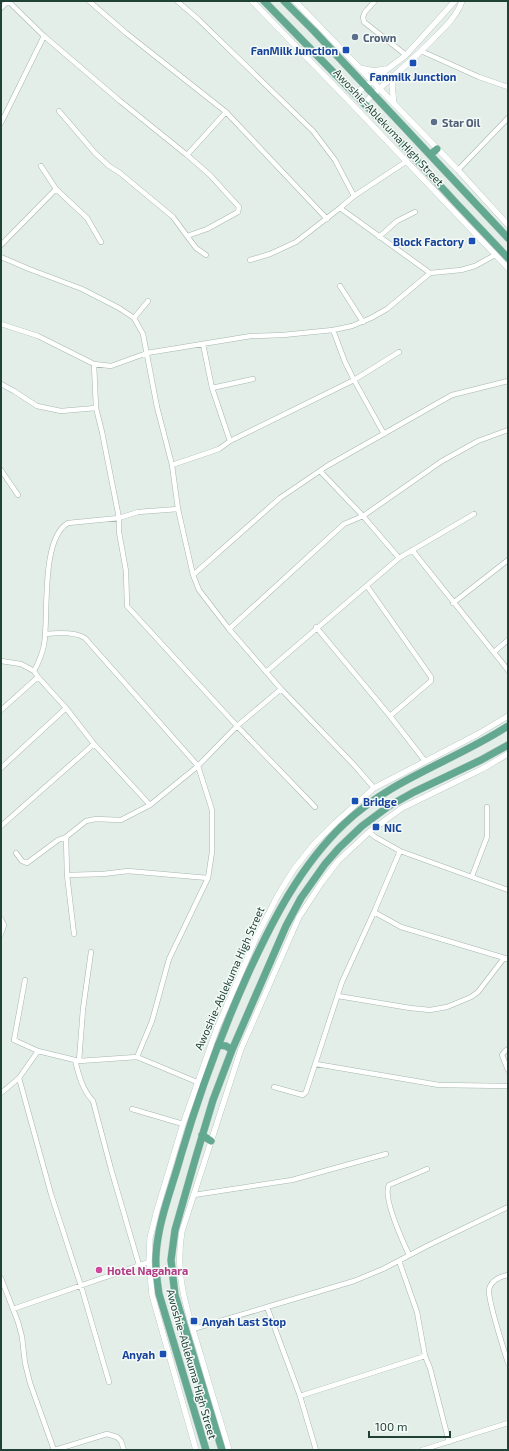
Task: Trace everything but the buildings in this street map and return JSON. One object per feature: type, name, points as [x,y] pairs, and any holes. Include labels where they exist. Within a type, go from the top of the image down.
[{"type":"main road","name":"Awoshie-Ablekuma High Street","points":[[264,1],[364,103],[508,258]]},
{"type":"main road","name":"Awoshie-Ablekuma High Street","points":[[284,1],[368,83],[430,154],[508,238]]},
{"type":"main road","points":[[430,154],[437,149]]},
{"type":"main road","points":[[442,200],[448,195]]},
{"type":"main road","name":"Awoshie-Ablekuma High Street","points":[[206,1450],[183,1391],[156,1281],[155,1256],[161,1222],[194,1112],[233,1008],[265,937],[292,889],[307,865],[345,823],[380,795],[401,782],[488,740],[508,726]]},
{"type":"main road","name":"Awoshie-Ablekuma High Street","points":[[222,1450],[176,1300],[171,1260],[175,1230],[202,1135],[213,1100],[232,1050],[286,926],[301,898],[325,864],[339,848],[362,826],[389,806],[508,745]]},
{"type":"main road","points":[[244,1022],[251,1025]]},
{"type":"main road","points":[[218,1045],[226,1046],[232,1050]]},
{"type":"main road","points":[[202,1135],[211,1141]]},
{"type":"street","points":[[1,8],[8,1],[44,36],[210,175],[239,207],[238,212],[208,229],[187,236]]},
{"type":"street","points":[[89,1],[126,34],[226,112],[327,219]]},
{"type":"street","points":[[177,1],[198,19],[313,131],[335,160],[354,196]]},
{"type":"street","name":"Awoshie-Ablekuma High Street","points":[[252,1],[508,268]]},
{"type":"street","points":[[375,1],[363,17],[364,22],[406,55]]},
{"type":"street","points":[[368,83],[406,55],[455,1]]},
{"type":"street","points":[[376,92],[421,51],[445,26],[457,11],[462,1]]},
{"type":"street","name":"Awoshie-Ablekuma High Street","points":[[299,2],[359,68],[368,83],[355,94]]},
{"type":"street","points":[[438,20],[445,26]]},
{"type":"street","points":[[1,123],[44,36]]},
{"type":"street","points":[[421,51],[479,78],[508,87]]},
{"type":"street","points":[[359,68],[374,71],[391,67]]},
{"type":"street","points":[[394,104],[392,86],[395,75]]},
{"type":"street","name":"Awoshie-Ablekuma High Street","points":[[364,103],[376,92],[394,104],[458,170],[508,225]]},
{"type":"street","points":[[59,111],[95,153],[173,217],[196,248],[206,255]]},
{"type":"street","points":[[187,155],[226,112]]},
{"type":"street","points":[[458,170],[508,118]]},
{"type":"street","points":[[250,260],[270,254],[296,242],[327,219],[354,196],[407,161]]},
{"type":"street","points":[[41,166],[56,189],[87,218],[101,242]]},
{"type":"street","points":[[1,245],[56,189]]},
{"type":"street","points":[[340,208],[430,273]]},
{"type":"street","points":[[379,237],[397,221],[415,212]]},
{"type":"street","points":[[1,324],[38,336],[94,364],[111,366],[147,353],[251,336],[284,335],[333,330],[352,326],[388,309],[430,273],[461,270],[475,266],[495,255]]},
{"type":"street","points":[[1,257],[82,289],[119,308],[134,318],[142,332],[147,353],[157,407],[172,465],[178,509],[193,575],[198,590],[281,689],[355,766],[374,788]]},
{"type":"street","points":[[340,286],[362,322]]},
{"type":"street","points":[[134,318],[148,301]]},
{"type":"street","points":[[333,330],[345,362],[384,434]]},
{"type":"street","points":[[203,344],[212,388],[230,441]]},
{"type":"street","points":[[172,465],[219,449],[230,441],[354,380],[399,352]]},
{"type":"street","points":[[94,364],[96,408],[119,518],[119,532],[126,571],[128,606],[237,726],[316,807]]},
{"type":"street","points":[[212,388],[253,379]]},
{"type":"street","points":[[193,575],[280,498],[320,471],[452,395],[508,381]]},
{"type":"street","points":[[1,384],[36,406],[61,411],[96,408]]},
{"type":"street","points":[[229,628],[344,524],[363,516],[442,461],[478,440],[508,430]]},
{"type":"street","points":[[1,470],[18,494]]},
{"type":"street","points":[[320,471],[363,516],[399,558]]},
{"type":"street","points":[[34,671],[41,657],[45,634],[47,582],[53,547],[61,528],[68,523],[119,518],[138,512],[178,509]]},
{"type":"street","points":[[266,672],[399,558],[474,514]]},
{"type":"street","points":[[412,550],[508,670]]},
{"type":"street","points":[[454,603],[508,560]]},
{"type":"street","points":[[367,586],[432,679],[390,716]]},
{"type":"street","points":[[316,628],[390,716],[425,761]]},
{"type":"street","points":[[45,634],[59,633],[83,637],[198,766],[212,810],[212,852],[208,878],[169,959],[152,1022],[137,1057]]},
{"type":"street","points":[[494,652],[508,640]]},
{"type":"street","points":[[1,661],[21,664],[34,671],[66,708],[94,744],[150,805]]},
{"type":"street","points":[[1,710],[38,677]]},
{"type":"street","points":[[16,853],[22,861],[26,862],[58,840],[66,837],[86,821],[121,820],[150,805],[198,766],[237,726],[281,689]]},
{"type":"street","points":[[1,768],[66,708]]},
{"type":"street","name":"Awoshie-Ablekuma High Street","points":[[196,1450],[183,1391],[152,1295],[149,1262],[150,1238],[152,1226],[183,1124],[216,1028],[256,938],[278,895],[294,869],[314,844],[374,788],[478,734],[508,716]]},
{"type":"street","points":[[1,826],[94,744]]},
{"type":"street","name":"Awoshie-Ablekuma High Street","points":[[229,1450],[181,1284],[179,1262],[182,1231],[241,1049],[299,917],[338,861],[369,832],[402,808],[482,769],[508,754]]},
{"type":"street","points":[[472,876],[487,837],[487,806]]},
{"type":"street","points":[[369,832],[374,837],[400,851],[508,890]]},
{"type":"street","points":[[66,837],[67,875],[74,934]]},
{"type":"street","points":[[274,1087],[303,1095],[306,1092],[342,982],[400,851]]},
{"type":"street","points":[[67,875],[103,874],[128,871],[208,878]]},
{"type":"street","points":[[338,996],[410,1008],[430,1010],[447,1007],[471,997],[478,992],[506,958],[401,927],[374,912]]},
{"type":"street","points":[[1,919],[4,925],[1,934]]},
{"type":"street","points":[[91,952],[77,1061],[81,1083],[93,1101],[111,1170],[139,1265]]},
{"type":"street","points":[[25,980],[14,1040],[38,1051],[77,1061],[137,1057],[198,1082]]},
{"type":"street","points":[[508,1049],[504,1051],[502,1055],[508,1070]]},
{"type":"street","points":[[1,1093],[19,1078],[38,1051]]},
{"type":"street","points":[[316,1064],[439,1085],[508,1086]]},
{"type":"street","points":[[19,1078],[51,1194],[81,1286],[109,1382]]},
{"type":"street","points":[[132,1109],[183,1124]]},
{"type":"street","points":[[194,1195],[287,1181],[386,1154]]},
{"type":"street","points":[[409,1255],[390,1207],[387,1188],[389,1185],[427,1169]]},
{"type":"street","points":[[193,1329],[354,1281],[399,1261],[508,1207]]},
{"type":"street","points":[[399,1261],[417,1312],[425,1356],[430,1368],[448,1442]]},
{"type":"street","points":[[13,1309],[149,1262]]},
{"type":"street","points":[[508,1275],[498,1277],[492,1283],[489,1294],[508,1363]]},
{"type":"street","points":[[1,1278],[22,1337],[24,1362],[30,1383],[55,1450],[107,1434],[117,1436],[121,1441],[124,1450]]},
{"type":"street","points":[[267,1307],[300,1396],[316,1450]]},
{"type":"street","points":[[300,1396],[425,1356]]},
{"type":"street","points":[[422,1450],[508,1423]]},
{"type":"place","name":"Crown","points":[[355,37]]},
{"type":"place","name":"FanMilk Junction","points":[[346,50]]},
{"type":"place","name":"Fanmilk Junction","points":[[413,63]]},
{"type":"place","name":"Star Oil","points":[[434,122]]},
{"type":"place","name":"Block Factory","points":[[472,241]]},
{"type":"place","name":"Bridge","points":[[355,801]]},
{"type":"place","name":"NIC","points":[[376,827]]},
{"type":"place","name":"Hotel Nagahara","points":[[99,1270]]},
{"type":"place","name":"Anyah Last Stop","points":[[194,1321]]},
{"type":"place","name":"Anyah","points":[[163,1354]]}]
